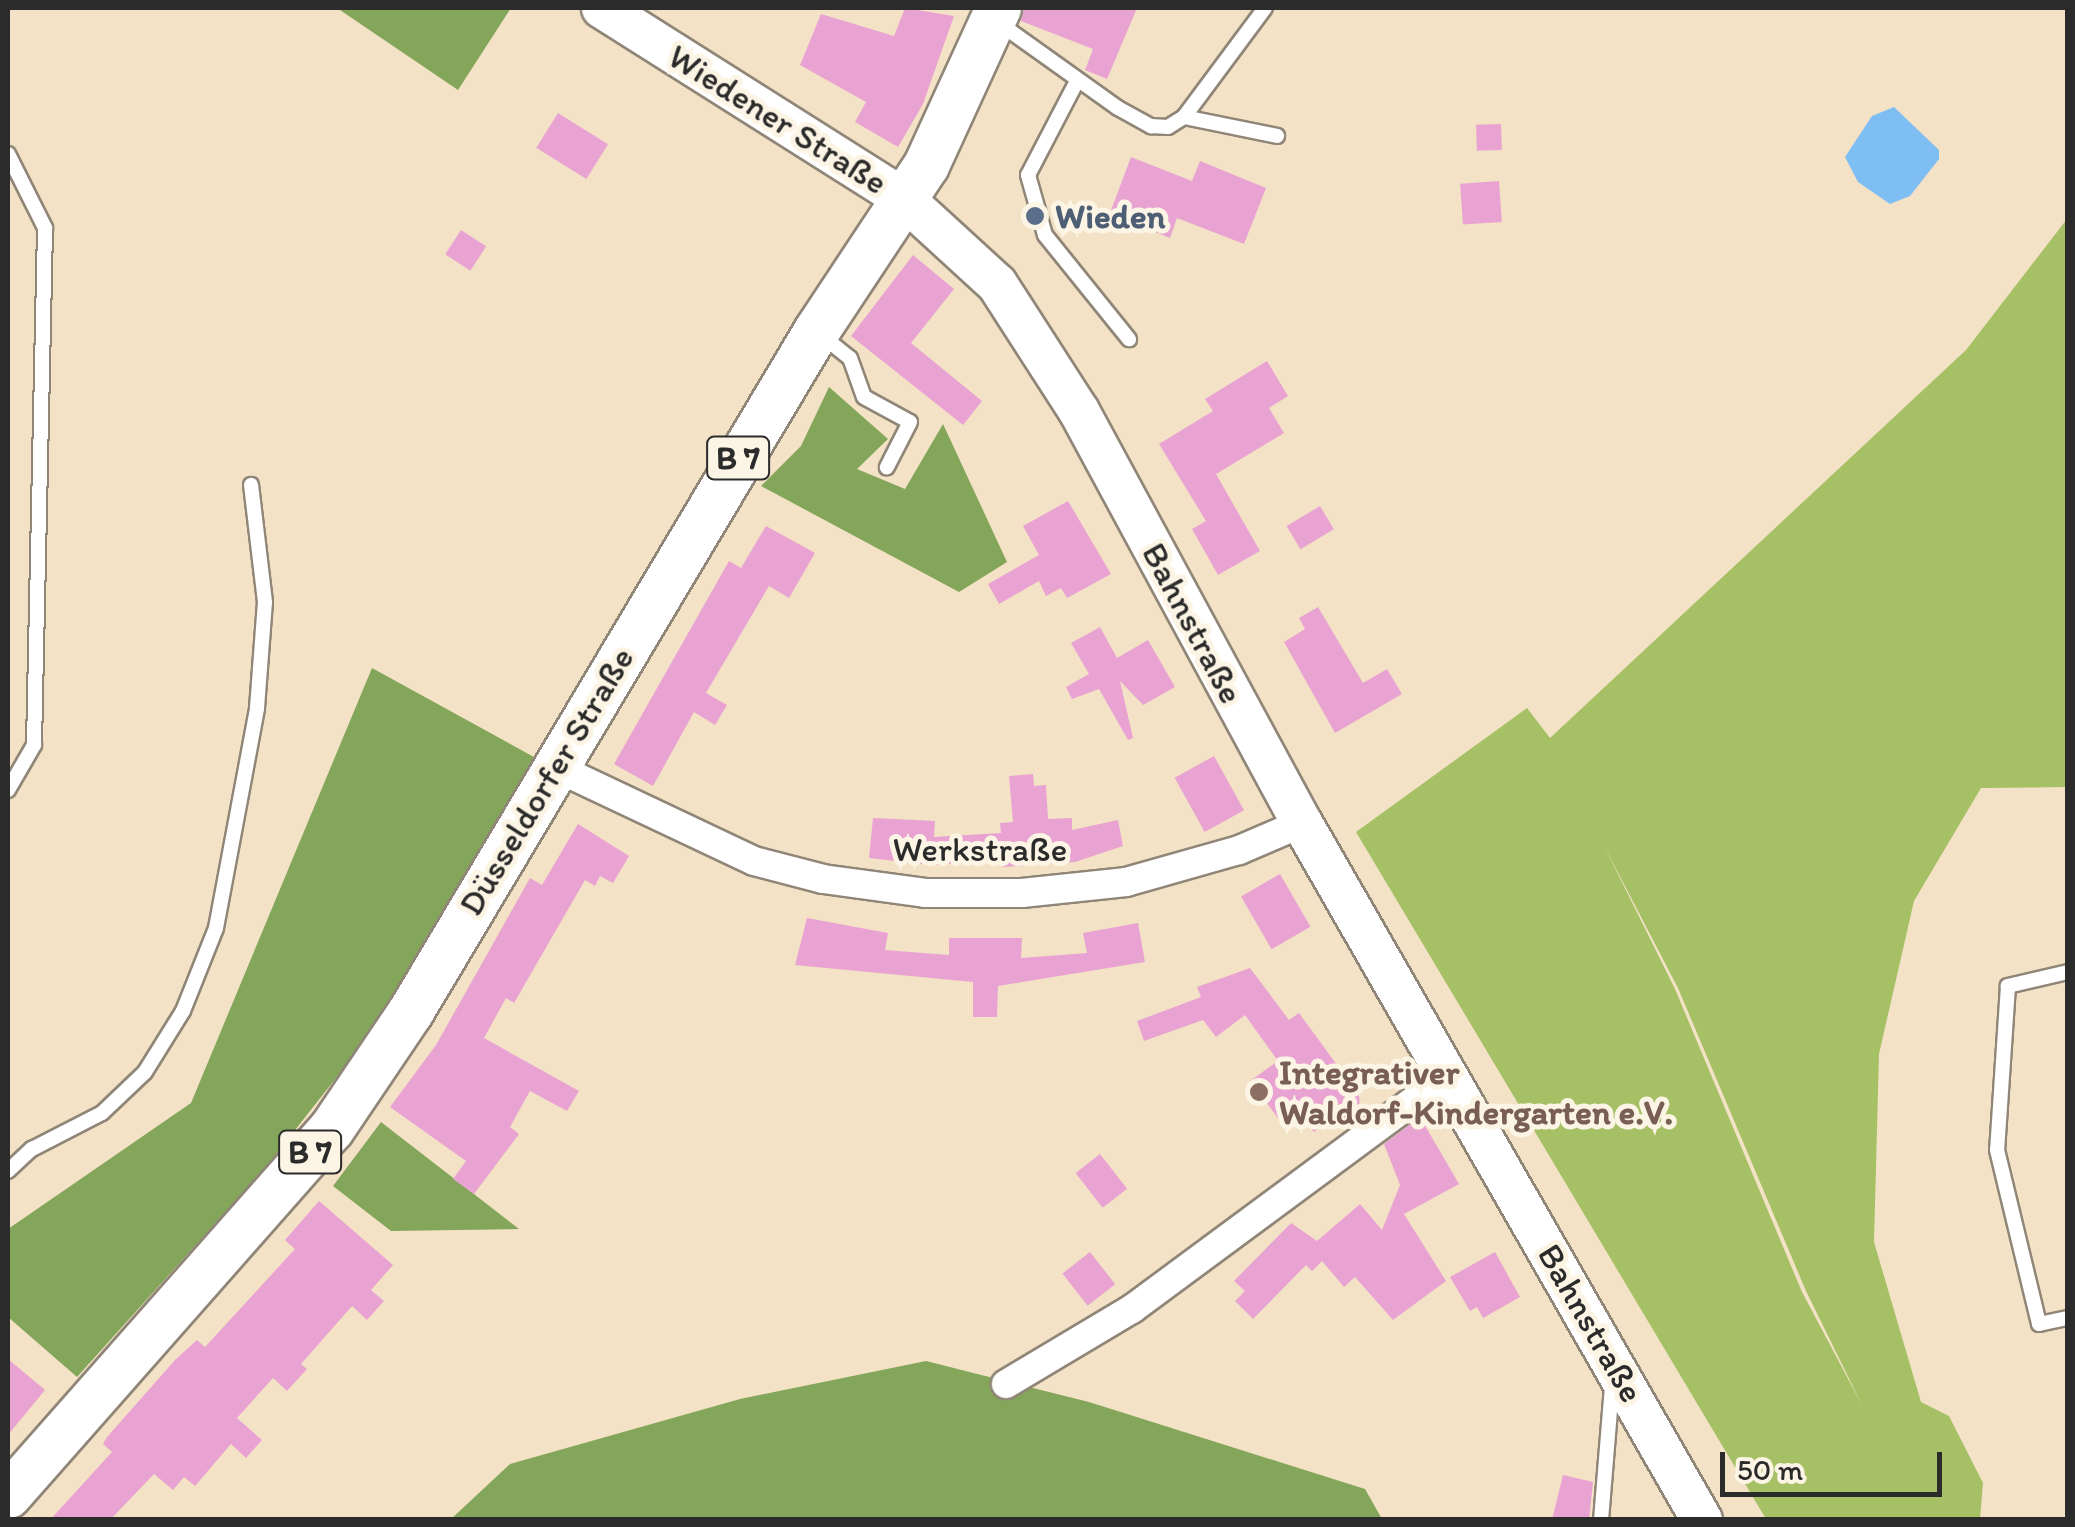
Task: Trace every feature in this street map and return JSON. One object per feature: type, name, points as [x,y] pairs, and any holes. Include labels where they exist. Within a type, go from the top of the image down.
[{"type":"main road","name":"Wiedener Straße","points":[[602,8],[903,198]]},
{"type":"main road","name":"Düsseldorfer Straße","points":[[8,1495],[331,1128],[410,1012],[816,330],[954,116],[996,14]]},
{"type":"main road","name":"Bahnstraße","points":[[903,198],[997,284],[1079,412],[1302,823],[1702,1520]]},
{"type":"street","name":"Werkstraße","points":[[553,766],[754,861],[822,879],[925,894],[1022,893],[1126,882],[1239,850],[1302,823]]},
{"type":"street","points":[[1006,1384],[1132,1309],[1448,1074]]},
{"type":"lane","points":[[996,14],[1077,81],[1151,126],[1168,127],[1184,117],[1265,8]]},
{"type":"lane","points":[[1077,81],[1028,175],[1045,234],[1129,340]]},
{"type":"lane","points":[[1184,117],[1277,136]]},
{"type":"lane","points":[[8,154],[45,228],[34,745],[8,790]]},
{"type":"lane","points":[[816,330],[850,358],[864,397],[910,422],[887,468]]},
{"type":"lane","points":[[8,1171],[32,1149],[102,1113],[145,1072],[183,1012],[216,928],[257,708],[264,602],[251,484]]},
{"type":"lane","points":[[2068,972],[2008,986],[1997,1150],[2039,1324],[2068,1318]]},
{"type":"lane","points":[[1601,1520],[1613,1362]]},
{"type":"green space","points":[[337,8],[511,8],[458,90]]},
{"type":"green space","points":[[2067,219],[2067,787],[1981,788],[1914,901],[1879,1054],[1874,1242],[1921,1402],[1949,1416],[1983,1483],[1980,1519],[1766,1519],[1356,832],[1527,708],[1550,738],[1966,350]],"holes":[[[1603,844],[1678,988],[1806,1291],[1862,1405],[1802,1292],[1675,989]]]},
{"type":"green space","points":[[829,387],[888,439],[857,469],[905,489],[943,424],[1007,562],[959,592],[761,486],[801,446]]},
{"type":"green space","points":[[372,668],[534,757],[398,999],[266,1167],[77,1377],[8,1317],[8,1229],[191,1103]]},
{"type":"green space","points":[[381,1122],[519,1229],[391,1231],[333,1186]]},
{"type":"green space","points":[[926,1361],[1089,1402],[1365,1489],[1382,1519],[450,1520],[510,1464],[740,1399]]},
{"type":"water","points":[[1894,107],[1939,150],[1939,159],[1910,196],[1890,204],[1858,182],[1845,157],[1872,116]]},
{"type":"building","points":[[905,8],[954,16],[923,104],[898,147],[855,122],[866,102],[800,65],[821,14],[894,36]]},
{"type":"building","points":[[1024,8],[1137,8],[1107,79],[1085,70],[1093,49],[1021,21]]},
{"type":"building","points":[[558,113],[608,144],[586,179],[536,148]]},
{"type":"building","points":[[1501,124],[1502,150],[1477,151],[1476,125]]},
{"type":"building","points":[[1131,157],[1192,181],[1200,161],[1266,188],[1244,244],[1177,218],[1170,238],[1110,213]]},
{"type":"building","points":[[1499,181],[1502,222],[1463,225],[1460,184]]},
{"type":"building","points":[[461,230],[486,246],[470,271],[445,254]]},
{"type":"building","points":[[913,255],[954,289],[911,343],[982,401],[963,425],[851,336]]},
{"type":"building","points":[[1267,361],[1288,396],[1269,408],[1284,433],[1216,474],[1260,551],[1218,575],[1192,529],[1206,521],[1159,444],[1213,411],[1205,399]]},
{"type":"building","points":[[1068,501],[1111,574],[1067,598],[1061,588],[1046,596],[1039,581],[999,604],[988,584],[1039,555],[1023,526]]},
{"type":"building","points":[[1320,506],[1334,529],[1300,549],[1287,526]]},
{"type":"building","points":[[766,526],[815,553],[789,598],[769,586],[706,693],[727,705],[715,725],[694,712],[653,786],[614,764],[729,561],[741,568]]},
{"type":"building","points":[[1318,607],[1363,683],[1387,669],[1402,694],[1335,733],[1284,642],[1305,629],[1299,618]]},
{"type":"building","points":[[1100,627],[1117,658],[1148,640],[1175,687],[1143,705],[1120,681],[1133,738],[1128,740],[1099,689],[1072,699],[1066,687],[1089,674],[1071,643]]},
{"type":"building","points":[[1214,756],[1244,810],[1205,832],[1175,778]]},
{"type":"building","points":[[1033,774],[1034,786],[1046,785],[1048,819],[1072,818],[1072,830],[1118,820],[1123,846],[1075,862],[1003,867],[1003,860],[932,865],[869,858],[873,818],[935,821],[934,837],[1001,833],[1000,823],[1013,822],[1009,776]]},
{"type":"building","points":[[578,824],[629,856],[613,883],[600,876],[595,886],[585,880],[514,1003],[506,998],[484,1038],[579,1091],[567,1111],[530,1091],[510,1127],[519,1134],[474,1194],[453,1179],[466,1161],[390,1107],[436,1045],[530,878],[542,885]]},
{"type":"building","points":[[1280,874],[1310,927],[1272,949],[1241,896]]},
{"type":"building","points":[[807,918],[888,933],[885,950],[949,955],[949,938],[1022,938],[1021,958],[1087,953],[1083,933],[1138,923],[1145,962],[998,986],[997,1017],[973,1017],[973,982],[795,965]]},
{"type":"building","points":[[1250,968],[1289,1020],[1299,1013],[1359,1095],[1360,1111],[1343,1119],[1339,1113],[1314,1132],[1295,1107],[1281,1122],[1250,1081],[1278,1061],[1245,1015],[1216,1037],[1203,1020],[1144,1041],[1137,1021],[1201,997],[1197,987]]},
{"type":"building","points":[[1420,1117],[1459,1184],[1404,1214],[1446,1281],[1393,1320],[1355,1277],[1344,1287],[1322,1261],[1312,1271],[1306,1265],[1253,1319],[1235,1301],[1245,1291],[1234,1281],[1291,1223],[1317,1241],[1360,1204],[1382,1230],[1400,1185],[1384,1144]]},
{"type":"building","points":[[1100,1154],[1127,1189],[1103,1208],[1076,1173]]},
{"type":"building","points":[[319,1201],[393,1265],[371,1290],[384,1301],[367,1320],[352,1306],[301,1364],[307,1369],[287,1391],[273,1378],[237,1418],[262,1440],[246,1458],[231,1444],[195,1486],[184,1477],[173,1490],[154,1474],[110,1520],[50,1520],[112,1452],[103,1444],[107,1437],[175,1360],[197,1340],[205,1347],[295,1249],[285,1240]]},
{"type":"building","points":[[1090,1252],[1115,1284],[1088,1306],[1062,1274]]},
{"type":"building","points":[[1495,1252],[1520,1297],[1483,1318],[1477,1307],[1470,1311],[1450,1277]]},
{"type":"building","points":[[8,1359],[45,1390],[8,1435]]},
{"type":"building","points":[[1563,1475],[1593,1482],[1589,1520],[1552,1520]]},
{"type":"place","name":"Wieden","points":[[1035,216]]},
{"type":"place","name":"Integrativer Waldorf-Kindergarten e.V.","points":[[1259,1092]]}]
